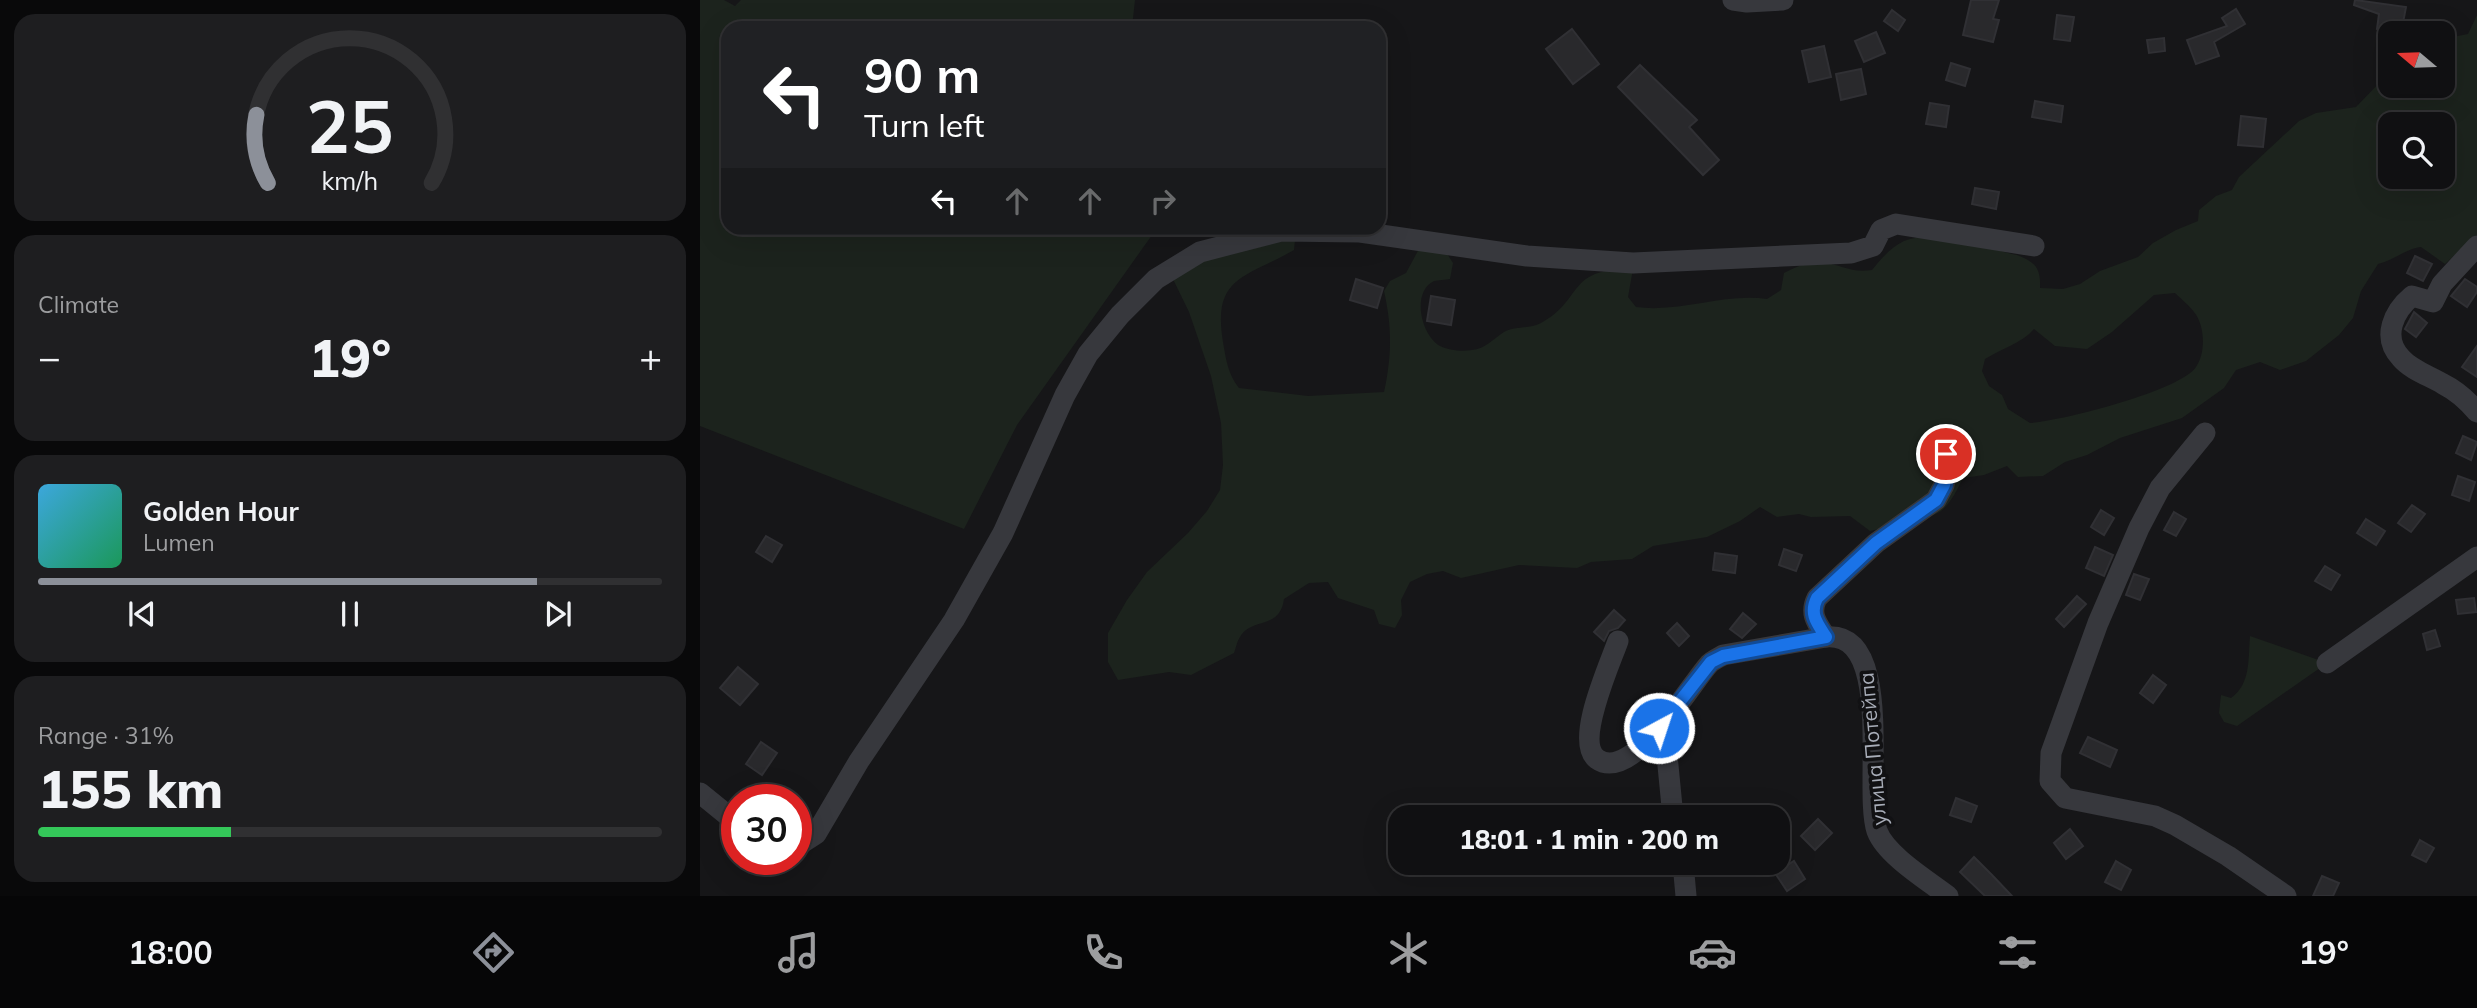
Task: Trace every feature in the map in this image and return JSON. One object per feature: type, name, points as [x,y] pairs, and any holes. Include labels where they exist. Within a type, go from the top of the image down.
[{"type":"street","points":[[1733,0],[1783,0]]},
{"type":"street","points":[[1370,235],[1527,256],[1633,263],[1851,253],[1873,246],[1881,230],[1896,224],[2034,246]]},
{"type":"street","points":[[812,837],[859,761],[954,620],[1003,533],[1065,395],[1088,354],[1120,315],[1156,279],[1200,252],[1263,235]]},
{"type":"street","points":[[2477,246],[2442,284],[2433,302],[2412,296],[2398,308],[2392,321],[2392,341],[2400,358],[2465,397],[2477,412]]},
{"type":"street","points":[[2205,433],[2160,488],[2139,528],[2098,624],[2051,753],[2050,781],[2065,798],[2155,816],[2175,825],[2228,856],[2286,896]]},
{"type":"street","points":[[1618,641],[1590,721],[1588,745],[1595,758],[1607,764],[1623,761],[1671,716],[1711,662],[1723,656],[1826,637],[1814,618],[1812,608],[1817,598],[1876,543],[1936,500],[1944,485],[1948,468],[1946,454]]},
{"type":"street","points":[[2327,663],[2477,557]]},
{"type":"street","name":"улица Потейпа","points":[[1826,637],[1838,636],[1850,642],[1866,666],[1872,710],[1872,807],[1878,832],[1887,848],[1948,896]]},
{"type":"street","points":[[1671,716],[1666,745],[1672,805]]},
{"type":"street","points":[[700,793],[721,810]]},
{"type":"street","points":[[1684,875],[1686,896]]},
{"type":"shaded area","points":[[700,0],[724,0],[735,6],[741,0],[1135,0],[1133,21],[721,21],[721,235],[1152,235],[1017,425],[964,529],[700,426]]},
{"type":"shaded area","points":[[2477,15],[2477,235],[2445,264],[2421,247],[2378,264],[2361,291],[2353,318],[2339,335],[2306,361],[2280,370],[2260,362],[2236,370],[2224,388],[2182,418],[2120,438],[2087,455],[2065,462],[2043,476],[2018,477],[2007,466],[1984,475],[1963,478],[1951,500],[1941,511],[1907,523],[1870,531],[1850,516],[1811,517],[1799,514],[1777,517],[1760,507],[1740,521],[1707,537],[1653,546],[1632,559],[1591,562],[1577,568],[1519,565],[1461,578],[1443,571],[1427,574],[1410,582],[1401,600],[1402,615],[1395,628],[1379,624],[1374,610],[1338,598],[1328,582],[1309,583],[1284,599],[1277,615],[1245,631],[1234,653],[1191,675],[1169,672],[1118,680],[1108,662],[1108,633],[1127,600],[1147,572],[1207,511],[1220,490],[1223,465],[1221,423],[1211,376],[1189,312],[1170,273],[1207,253],[1284,237],[1295,240],[1294,250],[1236,282],[1228,291],[1221,320],[1228,366],[1239,388],[1308,396],[1384,392],[1390,341],[1384,291],[1390,281],[1406,273],[1420,247],[1444,249],[1453,263],[1450,279],[1434,281],[1427,286],[1423,294],[1421,314],[1433,340],[1440,346],[1460,351],[1485,346],[1508,330],[1541,323],[1555,314],[1586,279],[1611,270],[1633,269],[1628,297],[1636,307],[1767,299],[1781,290],[1784,273],[1798,266],[1817,262],[1852,270],[1872,270],[1895,247],[1904,241],[1917,238],[1946,238],[2017,255],[2036,267],[2040,288],[2063,289],[2138,257],[2153,243],[2198,221],[2199,210],[2216,196],[2232,190],[2239,177],[2299,121],[2316,113],[2356,107],[2378,84],[2378,98],[2455,98],[2455,37],[2468,34]],"holes":[[[2175,293],[2198,318],[2202,331],[2203,347],[2196,367],[2168,386],[2145,395],[2092,411],[2030,423],[2008,409],[2002,395],[1989,386],[1982,371],[1985,359],[2017,342],[2034,329],[2055,346],[2087,349],[2112,332],[2154,295]]]},
{"type":"shaded area","points":[[2250,636],[2327,663],[2237,726],[2224,722],[2219,713],[2221,695],[2231,698],[2242,686],[2247,670]]},
{"type":"building","points":[[1971,0],[1999,0],[1993,19],[1999,20],[1993,42],[1963,35]]},
{"type":"building","points":[[2355,0],[2406,7],[2403,21],[2378,21],[2379,14],[2354,5]]},
{"type":"building","points":[[2236,9],[2245,24],[2214,42],[2219,56],[2196,64],[2187,40],[2227,26],[2222,18]]},
{"type":"building","points":[[1892,10],[1905,20],[1898,31],[1884,21]]},
{"type":"building","points":[[2057,15],[2074,17],[2070,41],[2054,39]]},
{"type":"building","points":[[1572,29],[1599,64],[1573,84],[1546,49]]},
{"type":"building","points":[[1876,32],[1885,53],[1864,62],[1855,41]]},
{"type":"building","points":[[2164,38],[2165,51],[2149,53],[2147,40]]},
{"type":"building","points":[[1824,46],[1831,77],[1809,82],[1802,51]]},
{"type":"building","points":[[1951,63],[1970,69],[1965,86],[1946,80]]},
{"type":"building","points":[[1640,65],[1697,120],[1689,127],[1719,160],[1703,175],[1618,87]]},
{"type":"building","points":[[1861,69],[1866,94],[1841,100],[1836,74]]},
{"type":"building","points":[[2035,101],[2063,106],[2061,122],[2032,117]]},
{"type":"building","points":[[1930,103],[1949,106],[1946,127],[1926,124]]},
{"type":"building","points":[[2241,116],[2266,119],[2263,147],[2238,145]]},
{"type":"building","points":[[1975,188],[1999,192],[1996,209],[1972,204]]},
{"type":"building","points":[[2415,256],[2432,264],[2423,281],[2407,273]]},
{"type":"building","points":[[1356,279],[1383,288],[1377,308],[1350,300]]},
{"type":"building","points":[[2465,279],[2477,287],[2477,292],[2467,307],[2451,296]]},
{"type":"building","points":[[1431,296],[1455,300],[1451,325],[1427,321]]},
{"type":"building","points":[[2414,312],[2427,323],[2416,337],[2405,329]]},
{"type":"building","points":[[2477,346],[2477,377],[2462,367]]},
{"type":"building","points":[[2463,436],[2477,442],[2471,460],[2456,453]]},
{"type":"building","points":[[2458,476],[2475,482],[2469,501],[2452,495]]},
{"type":"building","points":[[2412,505],[2425,514],[2411,532],[2398,523]]},
{"type":"building","points":[[2101,510],[2114,518],[2104,535],[2091,527]]},
{"type":"building","points":[[2174,512],[2186,519],[2176,536],[2164,530]]},
{"type":"building","points":[[2366,519],[2385,531],[2376,545],[2357,533]]},
{"type":"building","points":[[766,536],[782,545],[772,562],[756,552]]},
{"type":"building","points":[[2095,547],[2113,555],[2104,576],[2086,568]]},
{"type":"building","points":[[1784,549],[1802,555],[1796,571],[1779,565]]},
{"type":"building","points":[[1715,553],[1737,556],[1735,573],[1713,570]]},
{"type":"building","points":[[2325,566],[2340,575],[2331,590],[2315,581]]},
{"type":"building","points":[[2134,574],[2149,579],[2140,600],[2126,595]]},
{"type":"building","points":[[2077,596],[2086,604],[2064,627],[2056,619]]},
{"type":"building","points":[[2474,598],[2476,612],[2458,614],[2456,600]]},
{"type":"building","points":[[1614,610],[1625,620],[1618,628],[1609,631],[1604,641],[1594,632]]},
{"type":"building","points":[[1743,613],[1756,624],[1742,638],[1730,629]]},
{"type":"building","points":[[1677,623],[1689,636],[1679,646],[1667,633]]},
{"type":"building","points":[[2435,630],[2440,646],[2427,650],[2423,634]]},
{"type":"building","points":[[738,667],[758,684],[740,705],[720,688]]},
{"type":"building","points":[[2153,675],[2166,685],[2153,703],[2140,693]]},
{"type":"building","points":[[2088,737],[2117,750],[2110,767],[2080,753]]},
{"type":"building","points":[[761,742],[777,753],[762,775],[746,764]]},
{"type":"building","points":[[1956,798],[1977,806],[1971,822],[1950,815]]},
{"type":"building","points":[[1818,819],[1832,833],[1815,850],[1801,836]]},
{"type":"building","points":[[2070,829],[2083,846],[2066,859],[2054,843]]},
{"type":"building","points":[[2420,840],[2434,848],[2426,862],[2412,855]]},
{"type":"building","points":[[1974,857],[2012,896],[1985,896],[1960,872]]},
{"type":"building","points":[[1794,861],[1805,879],[1787,891],[1776,875],[1790,875],[1790,864]]},
{"type":"building","points":[[2116,861],[2131,870],[2121,890],[2105,882]]},
{"type":"building","points":[[2322,876],[2339,883],[2333,896],[2313,896]]},
{"type":"route","points":[[1659,728],[1711,662],[1723,656],[1826,637],[1814,618],[1812,608],[1817,598],[1876,543],[1936,500],[1944,485],[1948,468],[1946,454]]}]
